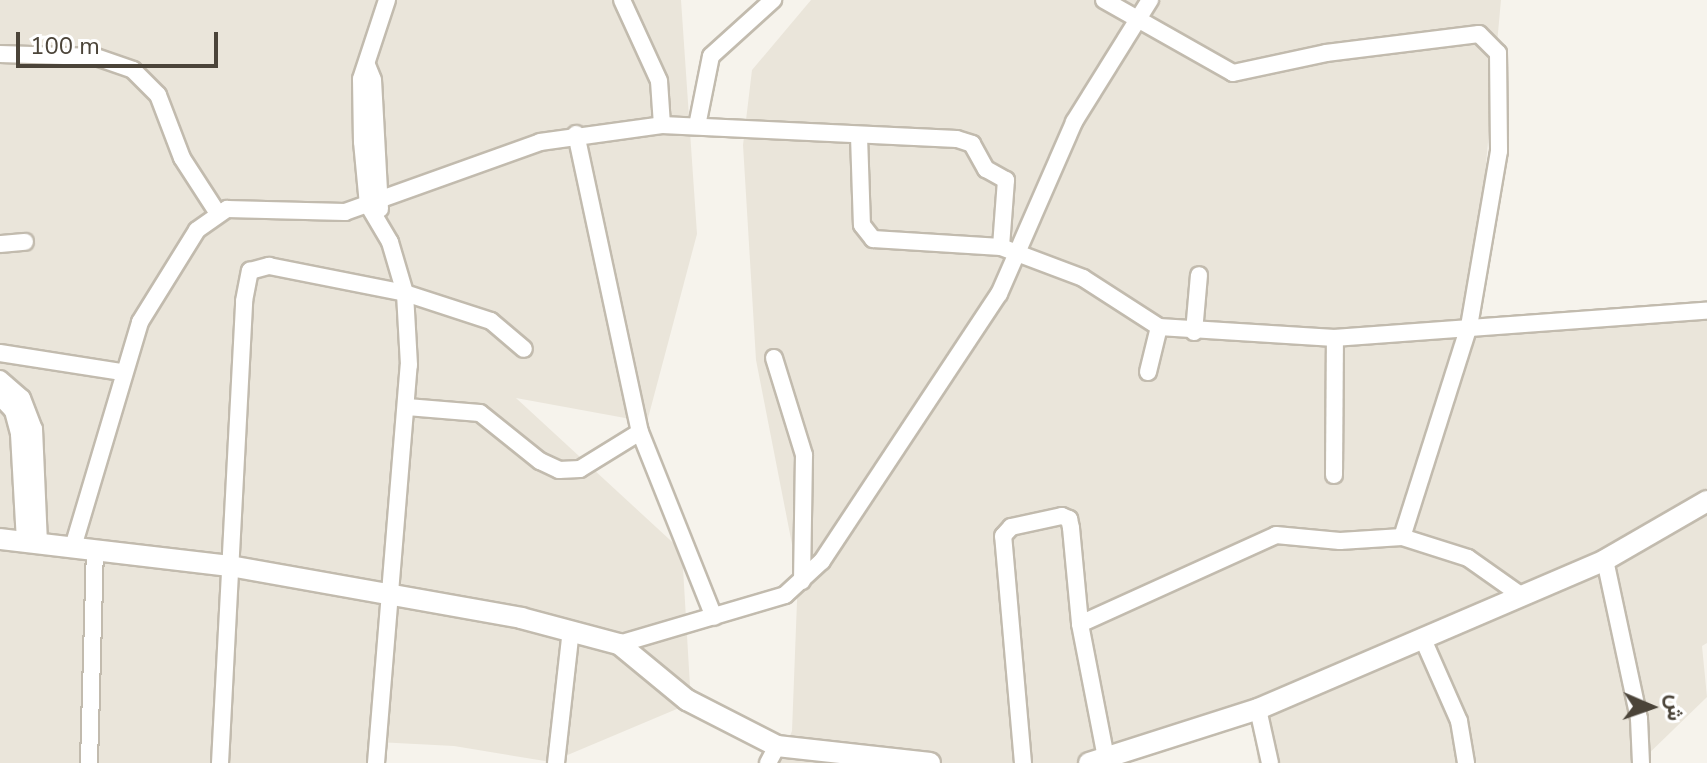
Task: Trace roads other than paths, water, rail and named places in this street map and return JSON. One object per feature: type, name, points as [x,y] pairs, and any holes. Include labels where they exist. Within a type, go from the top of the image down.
[{"type":"street","points":[[376,763],[407,407],[405,293],[374,202],[361,101],[367,65],[387,0]]},
{"type":"street","points":[[622,0],[659,81],[662,125]]},
{"type":"street","points":[[697,126],[711,56],[773,0]]},
{"type":"street","points":[[1104,0],[1137,22],[1233,73],[1369,46],[1479,34],[1489,40],[1498,53],[1499,151],[1469,326],[1402,537]]},
{"type":"street","points":[[619,644],[785,595],[802,581],[839,535],[999,294],[1020,254],[1074,122],[1150,0]]},
{"type":"street","points":[[0,54],[96,57],[133,70],[158,95],[182,158],[217,212]]},
{"type":"street","points":[[73,547],[121,372],[153,297],[197,230],[217,212],[245,205],[330,213],[374,202],[466,167],[576,134],[662,125],[697,126],[972,144],[986,169],[1006,180],[1001,247]]},
{"type":"street","points":[[576,134],[640,432],[714,617]]},
{"type":"street","points":[[859,136],[865,233],[873,239],[1001,247],[1083,278],[1159,327],[1194,332],[1335,338],[1707,311]]},
{"type":"street","points":[[0,244],[25,242]]},
{"type":"street","points":[[220,763],[244,301],[250,271],[269,266],[405,293],[491,321],[524,349]]},
{"type":"street","points":[[1194,332],[1199,275]]},
{"type":"street","points":[[1148,372],[1159,327]]},
{"type":"street","points":[[1334,475],[1335,338]]},
{"type":"street","points":[[0,353],[121,372]]},
{"type":"street","points":[[774,358],[804,455],[802,581]]},
{"type":"street","points":[[0,379],[22,398],[34,429],[32,542]]},
{"type":"street","points":[[0,397],[13,411],[19,434],[32,542]]},
{"type":"street","points":[[407,407],[480,413],[540,461],[567,471],[640,432]]},
{"type":"street","points":[[1023,763],[1005,530],[1069,519],[1098,760],[1258,709],[1519,594],[1605,560],[1707,501]]},
{"type":"street","points":[[1080,624],[1276,535],[1340,541],[1402,537],[1468,558],[1519,594]]},
{"type":"street","points":[[0,539],[230,566],[390,591],[571,630],[619,644],[687,700],[773,754],[930,763]]},
{"type":"street","points":[[89,763],[95,551]]},
{"type":"street","points":[[1605,560],[1639,719],[1641,763]]},
{"type":"street","points":[[556,763],[571,630]]},
{"type":"street","points":[[1422,637],[1459,721],[1466,763]]},
{"type":"street","points":[[1258,709],[1270,763]]}]
